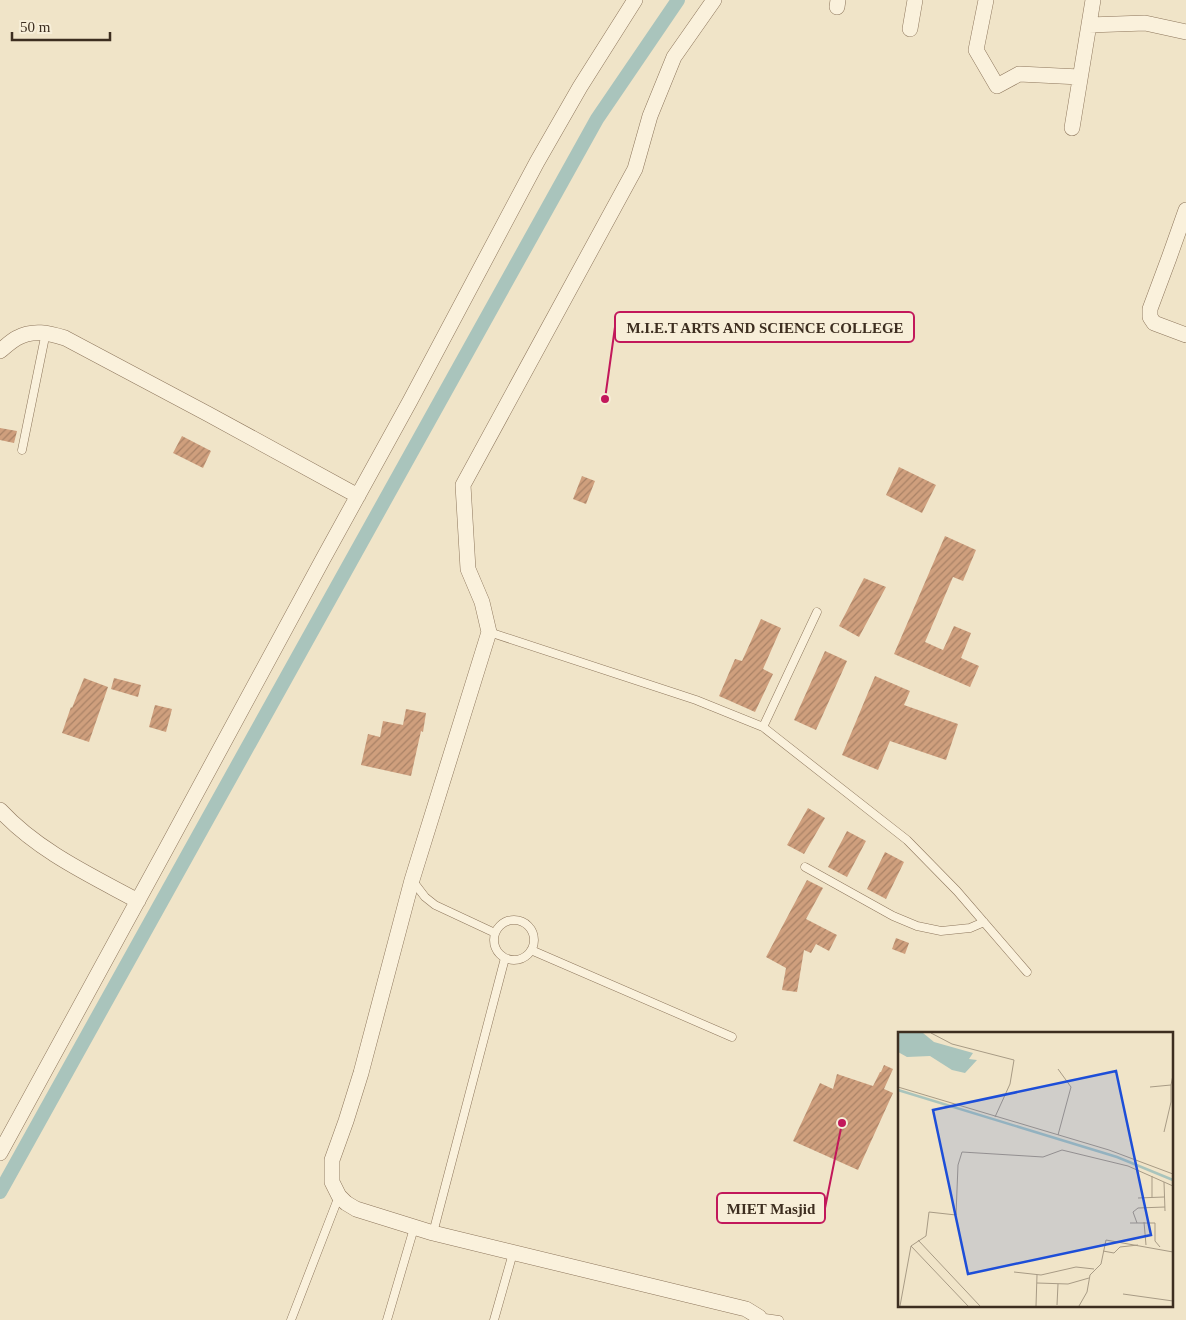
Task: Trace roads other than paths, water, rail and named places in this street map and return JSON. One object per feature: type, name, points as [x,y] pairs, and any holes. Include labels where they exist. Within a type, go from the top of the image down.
[{"type":"street","points":[[0,1152],[410,401],[537,162],[580,87],[636,0]]},
{"type":"street","points":[[714,0],[674,56],[650,116],[635,169],[463,485],[468,569],[482,602],[489,632],[412,880],[361,1073],[332,1160],[332,1182],[339,1196],[346,1204],[356,1210],[414,1228],[746,1309],[759,1318]]},
{"type":"street","points":[[910,29],[915,0]]},
{"type":"street","points":[[986,0],[976,50],[997,86],[1019,74],[1080,77]]},
{"type":"street","points":[[1072,128],[1093,0]]},
{"type":"street","points":[[1089,25],[1145,23],[1186,32]]},
{"type":"street","points":[[1186,210],[1150,309],[1150,317],[1154,323],[1186,335]]},
{"type":"street","points":[[0,351],[17,338],[31,333],[46,332],[65,338],[358,496]]},
{"type":"street","points":[[0,810],[36,842],[72,865],[138,901]]},
{"type":"lane","points":[[22,450],[46,332]]},
{"type":"lane","points":[[763,727],[818,612]]},
{"type":"lane","points":[[489,632],[696,700],[763,727],[907,840],[957,891],[1027,972]]},
{"type":"lane","points":[[805,867],[893,916],[917,926],[940,931],[970,928],[984,922]]},
{"type":"lane","points":[[412,880],[424,897],[435,905],[495,933]]},
{"type":"lane","points":[[512,919],[525,922],[533,933],[534,940],[531,950],[525,957],[519,960],[505,958],[496,949],[494,942],[495,933],[500,924],[506,921],[512,919]]},
{"type":"lane","points":[[531,950],[732,1037]]},
{"type":"lane","points":[[434,1233],[505,958]]},
{"type":"lane","points":[[292,1320],[339,1196]]},
{"type":"lane","points":[[387,1320],[414,1228]]},
{"type":"lane","points":[[494,1320],[513,1253]]},
{"type":"lane","points":[[759,1318],[779,1320]]},
{"type":"waterway","points":[[0,1192],[597,119],[678,0]]},
{"type":"place","name":"M.I.E.T ARTS AND SCIENCE COLLEGE","points":[[605,399]]},
{"type":"place","name":"MIET Masjid","points":[[842,1123]]}]
